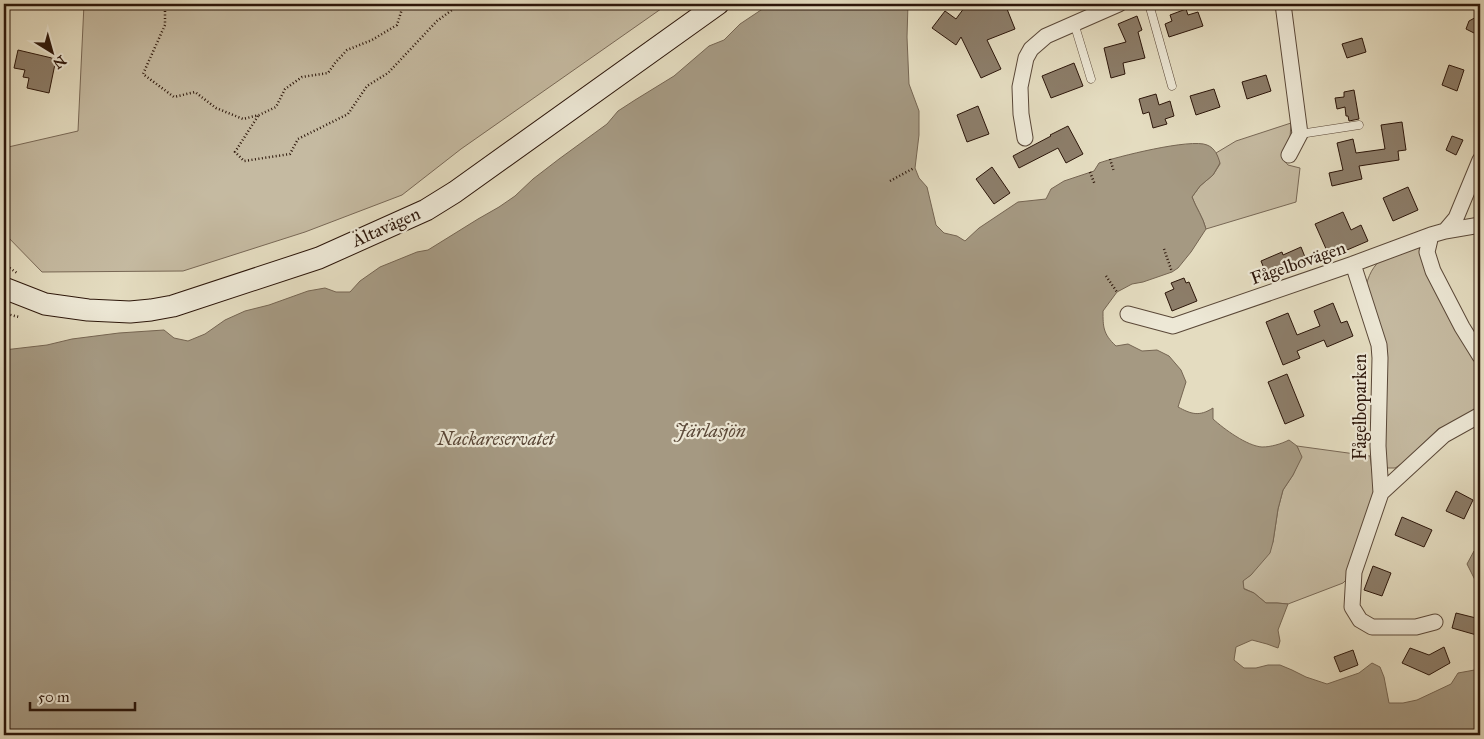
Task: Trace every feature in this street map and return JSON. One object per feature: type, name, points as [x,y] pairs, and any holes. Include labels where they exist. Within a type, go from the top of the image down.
[{"type":"main road","name":"Ältavägen","points":[[11,281],[45,304],[88,310],[130,312],[173,306],[319,258],[426,210],[455,192],[718,4]]},
{"type":"street","points":[[1025,138],[1021,114],[1020,87],[1026,58],[1031,49],[1046,36],[1119,4]]},
{"type":"street","points":[[1283,4],[1300,134],[1289,155]]},
{"type":"street","points":[[1480,160],[1456,218],[1438,233],[1426,252],[1433,271],[1462,327],[1480,356]]},
{"type":"street","name":"Fågelbovägen","points":[[1128,314],[1173,326],[1438,233],[1480,225]]},
{"type":"street","name":"Fågelboparken","points":[[1353,264],[1379,345],[1378,446],[1381,493],[1354,572],[1352,607],[1360,620],[1372,627],[1416,627],[1435,622]]},
{"type":"street","name":"Fågelboparken","points":[[1381,493],[1444,435],[1480,415]]},
{"type":"lane","points":[[1150,4],[1172,86]]},
{"type":"lane","points":[[1074,23],[1091,80]]},
{"type":"lane","points":[[1300,134],[1359,125]]},
{"type":"path","points":[[165,4],[165,25],[143,74],[174,97],[195,92],[216,108],[243,119],[259,115],[276,107],[284,89],[302,77],[328,73],[347,50],[372,40],[397,25],[402,10],[407,4]]},
{"type":"path","points":[[259,115],[235,152],[244,161],[290,154],[298,139],[348,114],[367,86],[388,73],[437,21],[460,4]]},
{"type":"path","points":[[1110,159],[1114,172]]},
{"type":"path","points":[[890,180],[914,168]]},
{"type":"path","points":[[1090,172],[1095,185]]},
{"type":"path","points":[[1164,249],[1172,272]]},
{"type":"path","points":[[4,264],[11,281]]},
{"type":"path","points":[[1106,276],[1117,292]]},
{"type":"path","points":[[7,314],[19,317]]},
{"type":"shaded area","points":[[84,4],[668,4],[461,149],[402,195],[305,232],[183,271],[42,272],[4,233],[4,148],[78,131]]},
{"type":"shaded area","points":[[1291,123],[1290,138],[1283,159],[1288,165],[1300,168],[1296,202],[1206,229],[1192,197],[1200,186],[1213,175],[1220,164],[1216,153],[1236,141]]},
{"type":"shaded area","points":[[1420,244],[1431,279],[1480,364],[1480,410],[1438,429],[1403,463],[1395,468],[1388,468],[1383,464],[1366,286],[1369,275],[1379,262],[1386,257]]},
{"type":"shaded area","points":[[1297,446],[1370,456],[1374,485],[1373,495],[1350,576],[1343,583],[1288,604],[1266,603],[1254,593],[1243,588],[1243,580],[1251,575],[1273,542],[1283,490],[1293,475],[1301,457]]},
{"type":"water","name":"Järlasjön","points":[[770,4],[908,4],[909,84],[919,111],[919,135],[915,168],[919,178],[927,187],[936,225],[944,233],[957,236],[965,241],[979,228],[1018,202],[1046,199],[1051,189],[1064,181],[1094,171],[1099,163],[1136,153],[1186,144],[1207,145],[1214,150],[1220,163],[1213,175],[1200,186],[1192,197],[1206,229],[1178,268],[1172,272],[1132,284],[1117,292],[1103,311],[1103,322],[1106,334],[1116,346],[1128,344],[1142,351],[1157,350],[1169,356],[1181,370],[1186,382],[1178,407],[1195,414],[1203,413],[1213,408],[1213,419],[1229,432],[1250,444],[1262,447],[1276,445],[1289,440],[1297,446],[1302,457],[1283,490],[1270,553],[1251,575],[1243,581],[1244,589],[1254,593],[1266,603],[1288,604],[1278,630],[1280,641],[1278,648],[1252,640],[1236,647],[1234,660],[1244,668],[1280,665],[1327,684],[1359,673],[1372,663],[1380,667],[1389,703],[1417,700],[1451,684],[1458,673],[1480,669],[1480,735],[4,735],[4,350],[119,333],[164,330],[174,338],[188,341],[205,334],[225,320],[245,311],[269,305],[308,291],[325,288],[336,292],[350,292],[360,281],[380,267],[417,252],[428,250],[499,207],[607,124],[618,111],[674,76],[709,46],[724,40],[740,24]]},
{"type":"water","points":[[1480,548],[1480,583],[1476,582],[1467,564],[1474,551]]},
{"type":"building","points":[[967,4],[999,4],[1007,9],[1015,29],[987,40],[1001,69],[981,78],[961,37],[956,45],[932,28],[945,11],[956,19]]},
{"type":"building","points":[[1186,9],[1188,15],[1198,12],[1203,26],[1169,37],[1165,24],[1172,21],[1170,15]]},
{"type":"building","points":[[1480,15],[1480,36],[1466,29],[1469,21]]},
{"type":"building","points":[[1137,16],[1142,30],[1138,32],[1145,58],[1123,63],[1125,74],[1111,78],[1104,48],[1126,42],[1118,24]]},
{"type":"building","points":[[1362,38],[1366,52],[1347,58],[1342,44]]},
{"type":"building","points":[[18,50],[56,59],[49,93],[27,88],[29,78],[23,77],[25,70],[14,68]]},
{"type":"building","points":[[1074,63],[1083,86],[1051,98],[1042,76]]},
{"type":"building","points":[[1449,65],[1464,70],[1457,91],[1442,85]]},
{"type":"building","points":[[1266,75],[1271,91],[1247,99],[1242,82]]},
{"type":"building","points":[[1214,89],[1220,107],[1196,115],[1190,96]]},
{"type":"building","points":[[1354,90],[1359,119],[1349,121],[1348,116],[1346,116],[1345,107],[1337,109],[1335,98],[1344,97],[1344,92]]},
{"type":"building","points":[[1156,94],[1159,105],[1170,101],[1174,116],[1165,119],[1167,124],[1153,128],[1149,112],[1143,114],[1139,99]]},
{"type":"building","points":[[978,106],[989,134],[967,142],[957,115]]},
{"type":"building","points":[[1402,122],[1406,150],[1398,151],[1399,160],[1359,166],[1362,179],[1332,186],[1329,173],[1343,170],[1337,143],[1353,139],[1356,153],[1385,149],[1381,125]]},
{"type":"building","points":[[1068,126],[1083,154],[1066,163],[1058,148],[1019,168],[1013,156]]},
{"type":"building","points":[[1452,136],[1463,140],[1456,155],[1446,150]]},
{"type":"building","points":[[992,167],[1010,193],[994,204],[976,179]]},
{"type":"building","points":[[1408,187],[1418,210],[1393,221],[1383,198]]},
{"type":"building","points":[[1343,212],[1351,230],[1361,225],[1368,241],[1340,253],[1338,246],[1327,251],[1315,224]]},
{"type":"building","points":[[1301,247],[1307,262],[1289,270],[1288,267],[1267,276],[1261,261],[1282,252],[1283,255]]},
{"type":"building","points":[[1184,278],[1186,283],[1189,282],[1197,301],[1172,311],[1165,293],[1174,289],[1171,283]]},
{"type":"building","points":[[1333,303],[1341,323],[1347,321],[1353,336],[1327,347],[1324,340],[1297,351],[1300,358],[1283,365],[1266,322],[1288,313],[1297,335],[1320,326],[1314,311]]},
{"type":"building","points":[[1287,374],[1304,416],[1285,424],[1268,382]]},
{"type":"building","points":[[1456,491],[1473,500],[1464,519],[1446,511]]},
{"type":"building","points":[[1402,517],[1432,530],[1424,547],[1395,535]]},
{"type":"building","points":[[1373,566],[1391,573],[1382,596],[1364,590]]},
{"type":"building","points":[[1456,613],[1480,619],[1480,636],[1452,628]]},
{"type":"building","points":[[1444,647],[1450,663],[1429,675],[1402,663],[1410,648],[1429,655]]},
{"type":"building","points":[[1353,650],[1358,665],[1340,672],[1334,657]]},
{"type":"park label","name":"Nackareservatet","points":[[496,439]]}]
